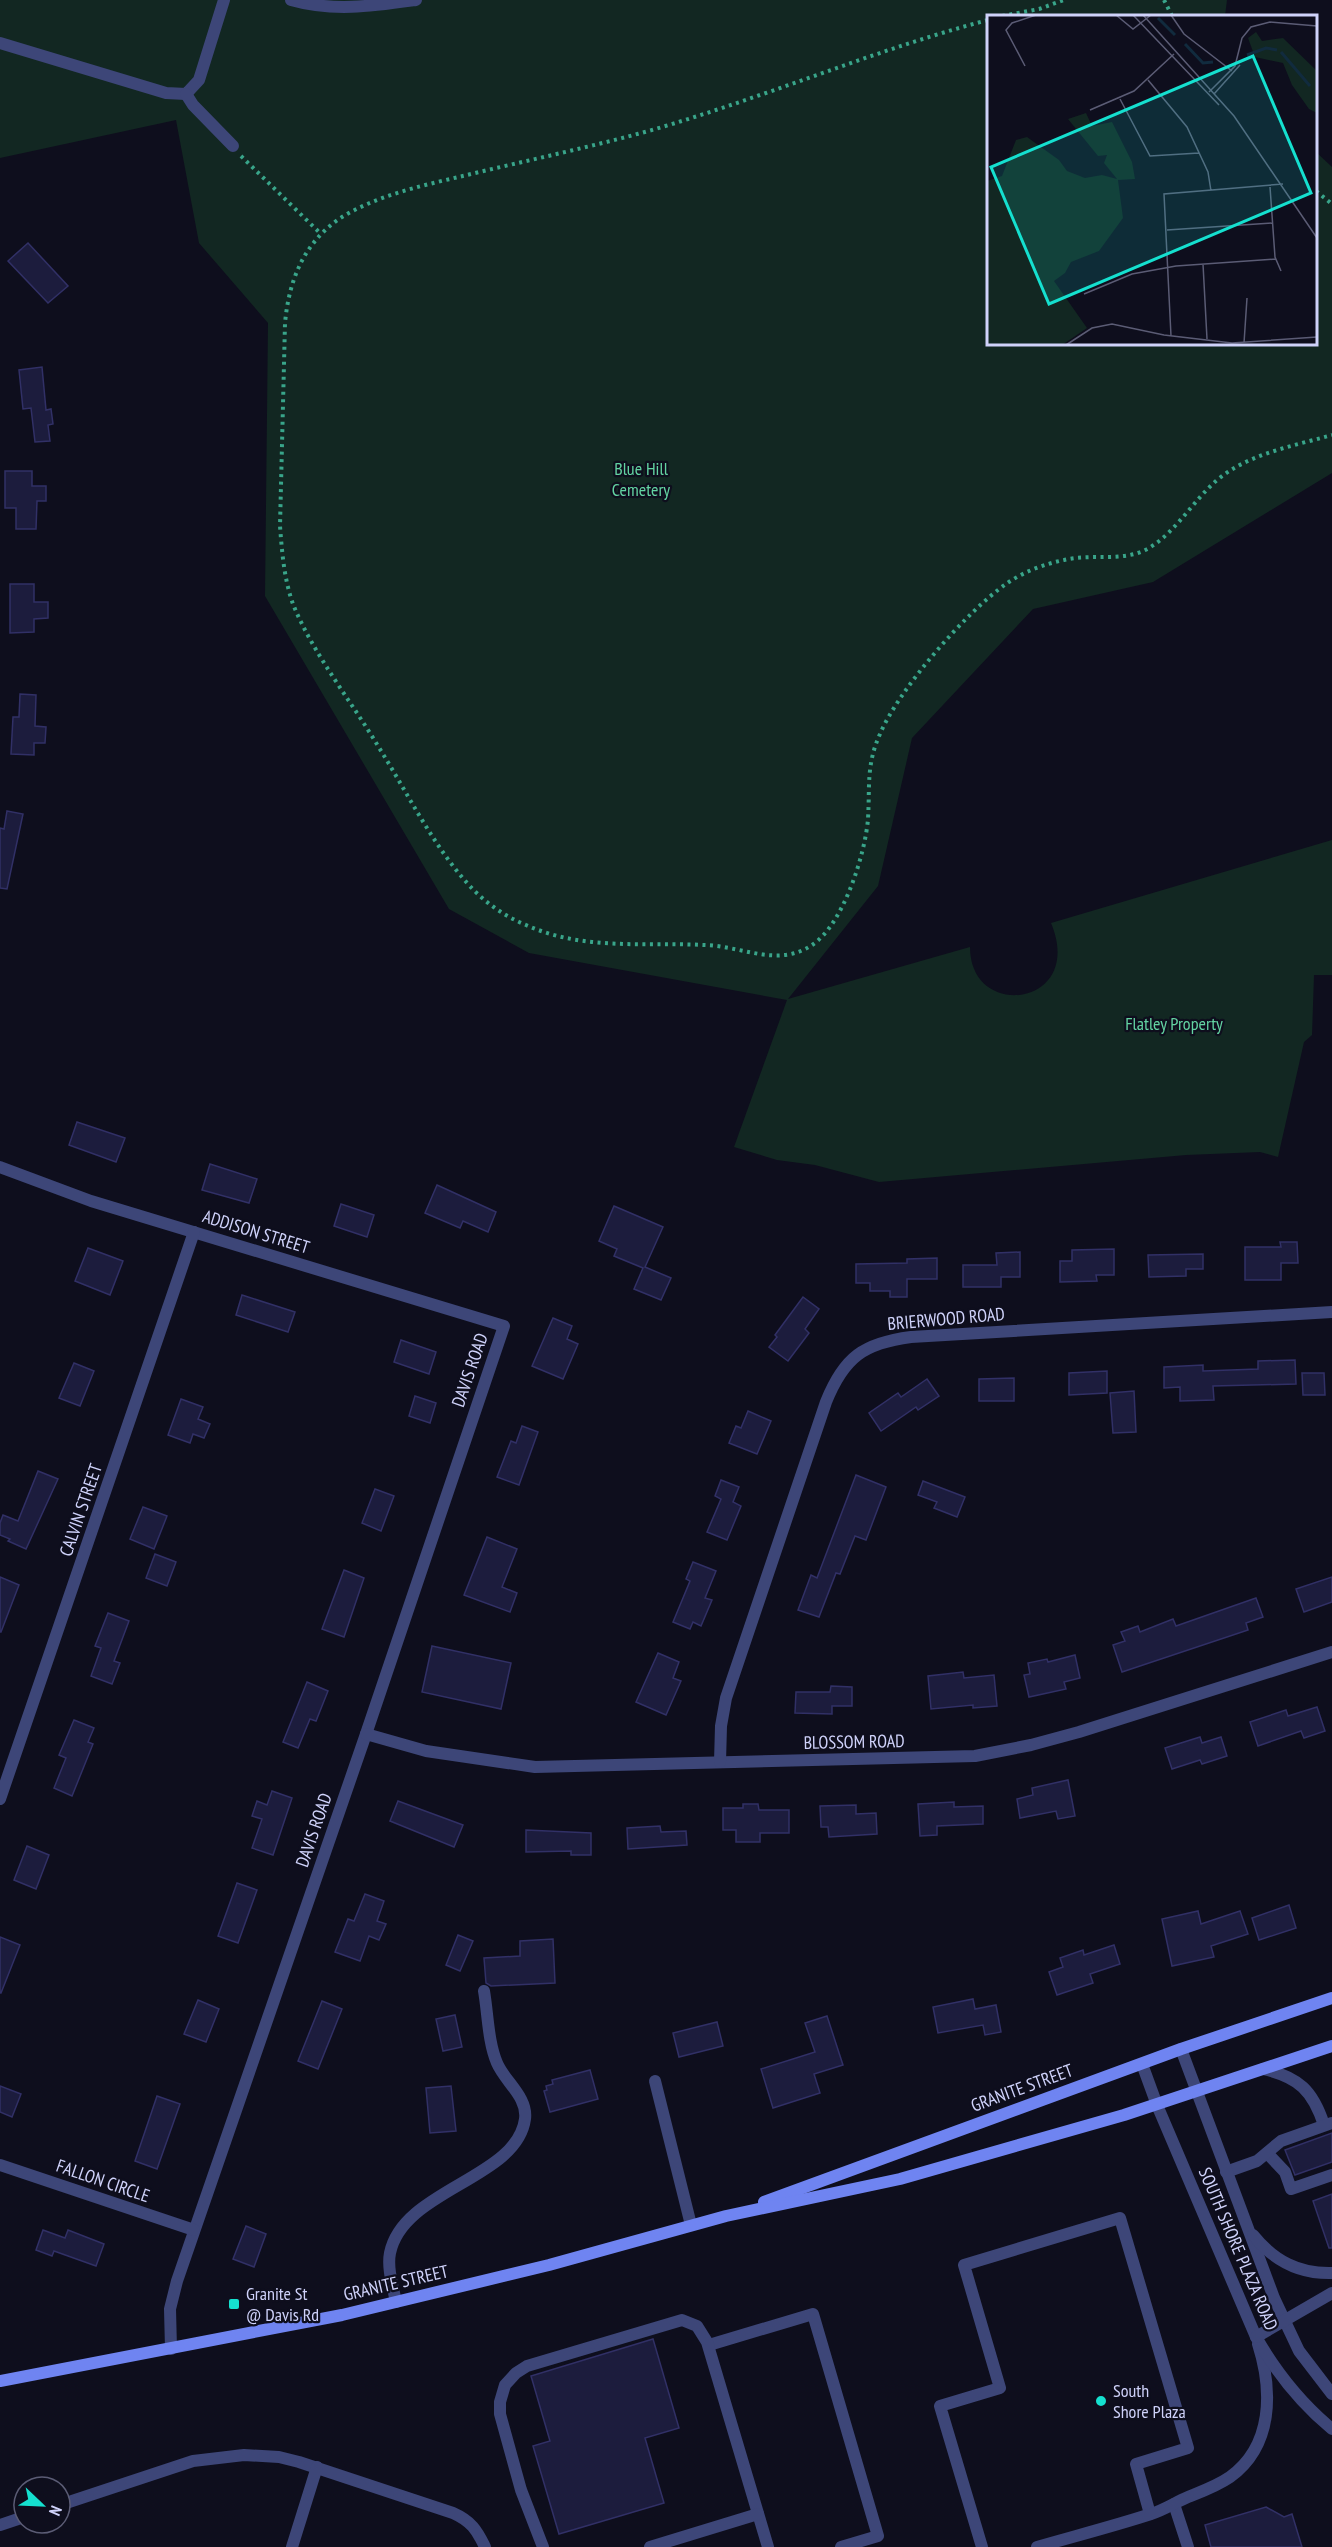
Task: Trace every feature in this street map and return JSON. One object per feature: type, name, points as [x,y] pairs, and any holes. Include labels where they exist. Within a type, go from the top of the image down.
[{"type":"main road","name":"GRANITE STREET","points":[[726,2216],[1181,2049],[1332,1998]]},
{"type":"main road","name":"GRANITE STREET","points":[[0,2381],[171,2349],[396,2302],[549,2265],[726,2216],[910,2176],[1044,2140],[1197,2092],[1332,2046]]},
{"type":"street","points":[[0,43],[165,93],[186,94],[199,80],[224,0]]},
{"type":"street","points":[[291,0],[326,7],[355,8],[416,0]]},
{"type":"street","points":[[186,94],[193,105],[233,146]]},
{"type":"street","name":"ADDISON STREET","points":[[0,1167],[70,1194],[504,1326]]},
{"type":"street","name":"CALVIN STREET","points":[[0,1799],[194,1232]]},
{"type":"street","name":"BRIERWOOD ROAD","points":[[720,1762],[721,1726],[726,1698],[826,1401],[838,1375],[863,1350],[885,1341],[911,1337],[1332,1312]]},
{"type":"street","name":"DAVIS ROAD","points":[[171,2349],[170,2324],[173,2295],[194,2230],[366,1734],[504,1326]]},
{"type":"street","name":"BLOSSOM ROAD","points":[[366,1734],[426,1751],[535,1767],[936,1758],[993,1753],[1079,1732],[1332,1652]]},
{"type":"street","points":[[396,2302],[390,2254],[405,2224],[429,2203],[504,2155],[517,2141],[524,2127],[526,2110],[523,2102],[502,2073],[494,2054],[484,1991]]},
{"type":"street","name":"SOUTH SHORE PLAZA ROAD","points":[[1181,2049],[1246,2225],[1285,2321],[1299,2351],[1332,2394]]},
{"type":"street","name":"SOUTH SHORE PLAZA ROAD","points":[[1142,2064],[1157,2105],[1256,2337],[1265,2353],[1297,2395],[1332,2429]]},
{"type":"street","points":[[1226,2172],[1257,2161],[1281,2141],[1328,2124],[1303,2086],[1281,2074],[1263,2069]]},
{"type":"street","points":[[655,2081],[691,2225]]},
{"type":"street","points":[[1267,2153],[1280,2165],[1291,2189],[1332,2175]]},
{"type":"street","name":"FALLON CIRCLE","points":[[0,2165],[194,2230]]},
{"type":"street","points":[[981,2547],[940,2406],[1000,2388],[964,2265],[1120,2218],[1188,2448],[1136,2464],[1150,2514]]},
{"type":"street","points":[[1246,2225],[1264,2247],[1284,2263],[1304,2271],[1332,2273]]},
{"type":"street","points":[[1037,2547],[1150,2514],[1229,2478],[1252,2454],[1263,2433],[1268,2399],[1265,2367],[1256,2337],[1332,2293]]},
{"type":"street","points":[[709,2345],[813,2314],[878,2536],[841,2547]]},
{"type":"street","points":[[543,2547],[525,2502],[501,2421],[500,2402],[510,2379],[527,2366],[682,2320],[698,2325],[709,2345],[768,2547]]},
{"type":"street","points":[[72,2501],[181,2465],[219,2456],[279,2457],[317,2467],[463,2517],[475,2527],[485,2547]]},
{"type":"street","points":[[292,2547],[317,2467]]},
{"type":"street","points":[[1174,2504],[1188,2547]]},
{"type":"street","points":[[650,2547],[758,2514]]},
{"type":"path","points":[[1007,15],[1039,9],[1064,0]]},
{"type":"path","points":[[1164,0],[1172,15]]},
{"type":"path","points":[[987,20],[654,129],[412,190],[352,212],[321,234],[305,253],[289,292],[285,323],[280,526],[289,593],[310,638],[440,847],[459,873],[478,894],[500,911],[527,926],[571,940],[615,945],[710,945],[775,957],[796,954],[816,943],[832,927],[855,873],[868,817],[867,787],[871,760],[882,729],[913,681],[986,600],[1010,581],[1049,564],[1074,558],[1125,556],[1143,552],[1167,535],[1206,491],[1229,471],[1256,458],[1332,435]]},
{"type":"path","points":[[233,146],[272,188],[321,234]]},
{"type":"path","points":[[1317,192],[1332,204]]},
{"type":"green space","name":"Blue Hill Cemetery","points":[[0,0],[1227,0],[1225,15],[987,15],[987,345],[1317,345],[1317,153],[1332,167],[1332,473],[1153,582],[1033,609],[912,738],[878,886],[788,999],[970,947],[975,971],[988,987],[1005,994],[1024,994],[1041,987],[1053,972],[1058,951],[1051,923],[1332,840],[1332,975],[1314,975],[1312,1035],[1304,1042],[1278,1157],[1260,1152],[1186,1155],[879,1182],[815,1165],[777,1160],[734,1147],[787,1000],[529,953],[449,909],[265,596],[268,323],[199,243],[176,120],[0,158]]},
{"type":"building","points":[[28,243],[68,286],[48,303],[8,261]]},
{"type":"building","points":[[42,367],[46,410],[51,409],[53,424],[48,425],[50,441],[35,442],[31,408],[23,409],[19,370]]},
{"type":"building","points":[[5,471],[32,471],[32,486],[46,486],[46,501],[37,501],[36,529],[16,529],[16,508],[5,508]]},
{"type":"building","points":[[10,584],[34,584],[34,602],[48,602],[48,618],[34,619],[34,632],[10,633]]},
{"type":"building","points":[[20,694],[36,695],[35,726],[46,727],[45,743],[34,743],[34,755],[11,754],[13,717],[19,717]]},
{"type":"building","points":[[7,811],[23,814],[7,889],[0,888],[0,828],[4,829]]},
{"type":"building","points":[[77,1122],[125,1138],[116,1162],[69,1145]]},
{"type":"building","points":[[210,1164],[257,1179],[249,1203],[202,1190]]},
{"type":"building","points":[[437,1185],[496,1212],[488,1232],[463,1221],[460,1228],[425,1213]]},
{"type":"building","points":[[341,1204],[374,1215],[367,1237],[334,1226]]},
{"type":"building","points":[[614,1206],[663,1227],[645,1267],[671,1278],[661,1300],[634,1289],[643,1268],[614,1256],[617,1249],[599,1241]]},
{"type":"building","points":[[1280,1242],[1297,1242],[1298,1263],[1281,1263],[1281,1280],[1245,1280],[1245,1247],[1281,1247]]},
{"type":"building","points":[[88,1248],[123,1261],[110,1295],[75,1281]]},
{"type":"building","points":[[1114,1249],[1114,1275],[1096,1275],[1097,1281],[1060,1282],[1060,1261],[1072,1261],[1072,1250]]},
{"type":"building","points":[[1020,1252],[1020,1277],[1001,1277],[1001,1287],[963,1287],[963,1265],[997,1265],[996,1253]]},
{"type":"building","points":[[1203,1254],[1203,1269],[1186,1269],[1186,1276],[1149,1277],[1148,1255]]},
{"type":"building","points":[[937,1258],[937,1279],[907,1279],[907,1297],[890,1297],[890,1291],[870,1291],[870,1283],[856,1283],[856,1264],[907,1263],[907,1259]]},
{"type":"building","points":[[242,1295],[295,1312],[288,1332],[236,1315]]},
{"type":"building","points":[[803,1297],[819,1309],[805,1329],[809,1333],[788,1361],[769,1347]]},
{"type":"building","points":[[553,1318],[572,1326],[567,1339],[578,1344],[563,1379],[532,1366]]},
{"type":"building","points":[[401,1340],[436,1352],[429,1374],[394,1362]]},
{"type":"building","points":[[1295,1360],[1296,1384],[1213,1386],[1214,1400],[1180,1401],[1180,1387],[1164,1388],[1164,1367],[1203,1365],[1203,1371],[1258,1369],[1258,1361]]},
{"type":"building","points":[[74,1363],[94,1371],[80,1406],[59,1398]]},
{"type":"building","points":[[1107,1371],[1107,1393],[1069,1395],[1069,1373]]},
{"type":"building","points":[[1302,1373],[1324,1373],[1325,1395],[1303,1395]]},
{"type":"building","points":[[1014,1378],[1014,1401],[979,1401],[979,1379]]},
{"type":"building","points":[[927,1379],[939,1396],[918,1410],[916,1407],[881,1431],[869,1413],[898,1393],[901,1397]]},
{"type":"building","points":[[1134,1391],[1136,1432],[1113,1433],[1110,1393]]},
{"type":"building","points":[[415,1396],[436,1403],[430,1423],[409,1416]]},
{"type":"building","points":[[181,1399],[203,1407],[198,1419],[210,1424],[204,1438],[193,1434],[190,1443],[168,1435]]},
{"type":"building","points":[[748,1411],[771,1421],[757,1454],[729,1443],[736,1426],[741,1428]]},
{"type":"building","points":[[522,1426],[538,1432],[519,1485],[497,1477],[511,1441],[516,1443]]},
{"type":"building","points":[[38,1471],[58,1479],[26,1549],[0,1535],[0,1523],[3,1515],[18,1521]]},
{"type":"building","points":[[856,1475],[886,1487],[866,1540],[855,1536],[840,1574],[836,1573],[819,1617],[798,1610],[811,1575],[817,1578]]},
{"type":"building","points":[[721,1480],[739,1487],[733,1502],[741,1506],[727,1540],[707,1532],[721,1499],[715,1496]]},
{"type":"building","points":[[923,1481],[965,1497],[957,1517],[934,1508],[937,1502],[918,1495]]},
{"type":"building","points":[[375,1489],[394,1496],[381,1531],[362,1523]]},
{"type":"building","points":[[143,1507],[167,1516],[154,1549],[130,1539]]},
{"type":"building","points":[[487,1537],[517,1549],[502,1587],[517,1593],[510,1612],[464,1595]]},
{"type":"building","points":[[155,1554],[176,1562],[167,1586],[146,1578]]},
{"type":"building","points":[[693,1562],[716,1571],[705,1598],[712,1600],[701,1626],[693,1622],[690,1629],[673,1622],[690,1581],[686,1579]]},
{"type":"building","points":[[344,1570],[364,1578],[344,1637],[322,1629]]},
{"type":"building","points":[[0,1577],[19,1585],[1,1632],[0,1632]]},
{"type":"building","points":[[1332,1577],[1332,1602],[1304,1612],[1296,1589]]},
{"type":"building","points":[[1256,1598],[1263,1617],[1246,1623],[1248,1630],[1122,1672],[1113,1645],[1125,1641],[1121,1632],[1138,1626],[1140,1632],[1173,1619],[1176,1626]]},
{"type":"building","points":[[108,1613],[129,1621],[114,1661],[120,1663],[112,1684],[91,1676],[101,1648],[95,1646]]},
{"type":"building","points":[[432,1646],[511,1663],[501,1709],[422,1692]]},
{"type":"building","points":[[658,1653],[679,1662],[673,1678],[681,1681],[666,1715],[636,1702]]},
{"type":"building","points":[[1075,1655],[1080,1678],[1064,1682],[1066,1689],[1029,1697],[1024,1675],[1030,1674],[1028,1663],[1047,1659],[1048,1662]]},
{"type":"building","points":[[963,1672],[964,1678],[994,1675],[997,1706],[973,1708],[973,1705],[931,1709],[928,1676]]},
{"type":"building","points":[[307,1682],[328,1691],[316,1721],[310,1719],[298,1748],[283,1742]]},
{"type":"building","points":[[831,1686],[852,1687],[852,1706],[832,1706],[832,1714],[795,1713],[796,1692],[830,1692]]},
{"type":"building","points":[[1317,1707],[1325,1731],[1304,1738],[1301,1731],[1258,1746],[1250,1722],[1286,1710],[1288,1716]]},
{"type":"building","points":[[74,1720],[94,1728],[88,1742],[93,1744],[72,1796],[54,1788],[66,1758],[59,1755]]},
{"type":"building","points":[[1200,1737],[1202,1743],[1221,1737],[1227,1756],[1202,1764],[1200,1760],[1172,1769],[1165,1748]]},
{"type":"building","points":[[1068,1780],[1075,1816],[1058,1819],[1056,1811],[1020,1818],[1017,1799],[1033,1795],[1032,1788]]},
{"type":"building","points":[[272,1791],[292,1798],[273,1855],[252,1848],[262,1819],[252,1816],[257,1801],[267,1805]]},
{"type":"building","points":[[398,1801],[463,1825],[454,1847],[390,1821]]},
{"type":"building","points":[[954,1802],[954,1807],[983,1806],[983,1824],[937,1826],[937,1835],[920,1836],[918,1804]]},
{"type":"building","points":[[743,1804],[758,1804],[759,1810],[789,1810],[789,1833],[760,1833],[760,1842],[736,1842],[736,1830],[723,1830],[723,1808],[743,1808]]},
{"type":"building","points":[[856,1805],[856,1814],[876,1813],[877,1834],[829,1837],[828,1827],[821,1827],[820,1806]]},
{"type":"building","points":[[660,1826],[661,1832],[686,1831],[687,1845],[628,1849],[627,1828]]},
{"type":"building","points":[[526,1830],[591,1833],[591,1855],[571,1855],[571,1851],[526,1852]]},
{"type":"building","points":[[27,1846],[49,1855],[36,1889],[14,1880]]},
{"type":"building","points":[[237,1883],[257,1890],[238,1943],[218,1936]]},
{"type":"building","points":[[365,1894],[384,1901],[377,1921],[386,1924],[379,1940],[369,1936],[360,1961],[335,1952],[348,1919],[354,1921]]},
{"type":"building","points":[[1289,1905],[1296,1928],[1259,1940],[1252,1918]]},
{"type":"building","points":[[1198,1911],[1201,1924],[1240,1911],[1248,1934],[1211,1946],[1214,1957],[1172,1966],[1162,1919]]},
{"type":"building","points":[[458,1935],[473,1941],[460,1971],[446,1965]]},
{"type":"building","points":[[0,1937],[20,1945],[1,1993],[0,1993]]},
{"type":"building","points":[[553,1939],[555,1983],[491,1986],[486,1983],[484,1958],[520,1956],[520,1941]]},
{"type":"building","points":[[1114,1945],[1120,1964],[1090,1974],[1093,1983],[1057,1995],[1049,1972],[1063,1967],[1060,1958],[1083,1950],[1084,1955]]},
{"type":"building","points":[[973,1999],[975,2009],[996,2005],[1001,2032],[985,2035],[983,2025],[938,2033],[933,2007]]},
{"type":"building","points":[[198,2000],[219,2009],[206,2042],[184,2034]]},
{"type":"building","points":[[322,2001],[342,2009],[318,2069],[298,2061]]},
{"type":"building","points":[[455,2015],[462,2047],[443,2051],[436,2019]]},
{"type":"building","points":[[827,2016],[843,2065],[814,2074],[820,2093],[773,2108],[761,2069],[815,2052],[805,2023]]},
{"type":"building","points":[[717,2022],[723,2046],[679,2057],[673,2033]]},
{"type":"building","points":[[590,2070],[598,2099],[550,2112],[544,2091],[547,2090],[546,2086],[553,2084],[552,2080]]},
{"type":"building","points":[[0,2086],[21,2094],[12,2117],[0,2112]]},
{"type":"building","points":[[451,2086],[456,2131],[430,2133],[426,2088]]},
{"type":"building","points":[[157,2096],[180,2104],[157,2169],[135,2161]]},
{"type":"building","points":[[1332,2133],[1332,2162],[1295,2175],[1285,2150]]},
{"type":"building","points":[[1332,2194],[1332,2248],[1329,2248],[1313,2201]]},
{"type":"building","points":[[246,2226],[266,2234],[254,2267],[233,2259]]},
{"type":"building","points":[[43,2230],[65,2238],[68,2230],[104,2244],[96,2266],[54,2251],[52,2256],[36,2250]]},
{"type":"building","points":[[653,2339],[679,2428],[645,2438],[664,2503],[559,2534],[533,2446],[550,2441],[531,2376]]},
{"type":"building","points":[[1266,2507],[1284,2517],[1292,2514],[1302,2547],[1211,2547],[1205,2525]]},
{"type":"place","name":"Granite St @ Davis Rd","points":[[234,2304]]},
{"type":"place","name":"South Shore Plaza","points":[[1101,2401]]},
{"type":"park label","name":"Flatley Property","points":[[1174,1024]]}]
